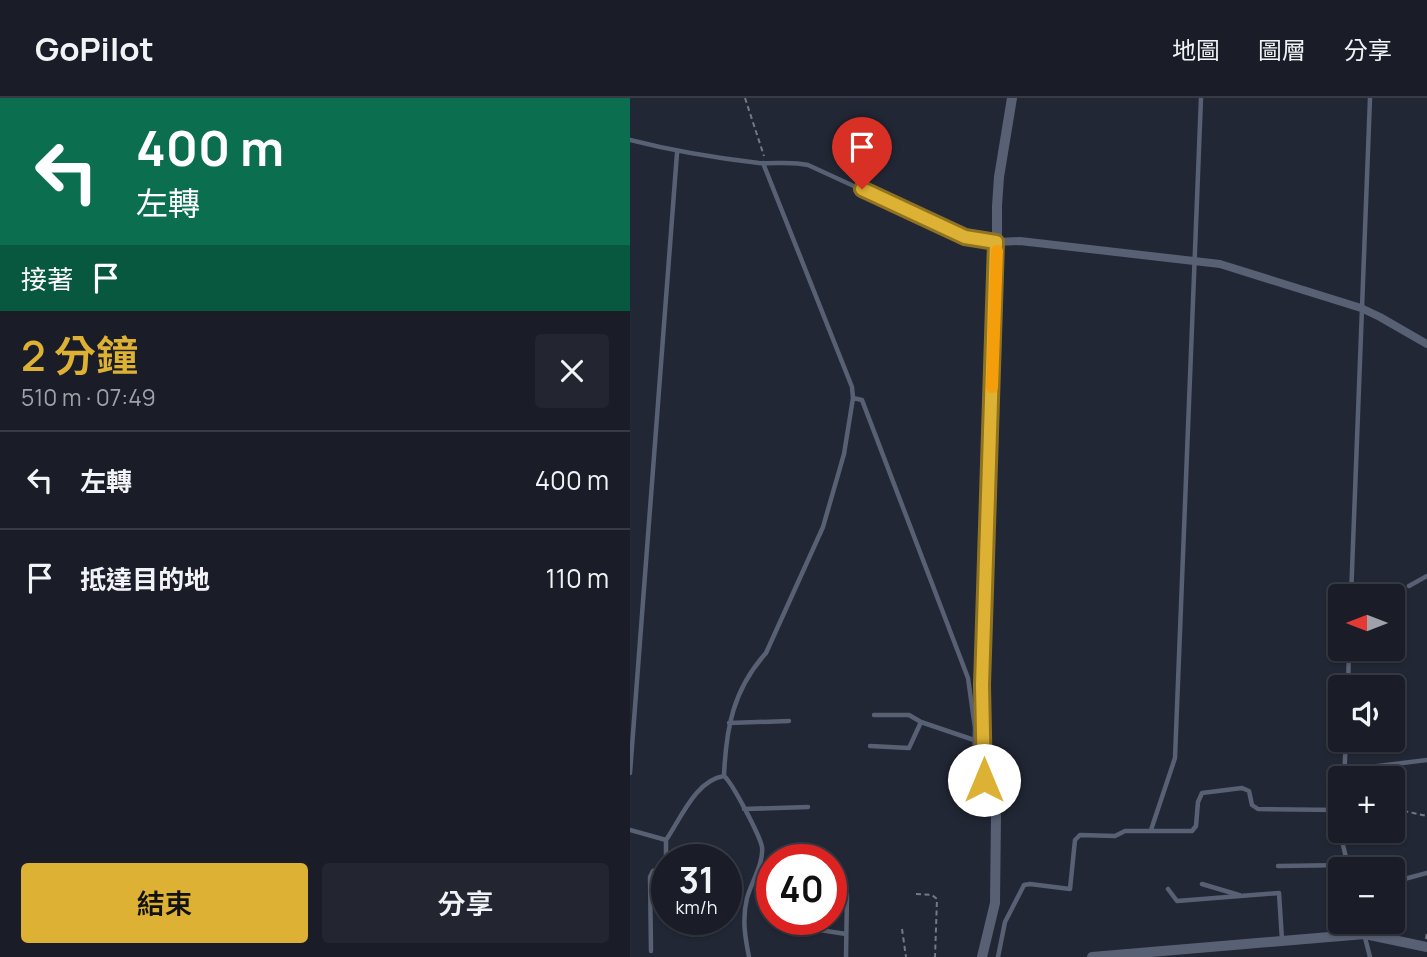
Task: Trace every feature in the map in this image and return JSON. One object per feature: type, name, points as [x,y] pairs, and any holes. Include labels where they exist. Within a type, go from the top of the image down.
[{"type":"street","points":[[982,957],[995,904],[996,815],[985,785],[979,741],[999,177],[1012,98]]},
{"type":"street","points":[[996,242],[1020,241],[1220,264],[1361,309],[1427,344]]},
{"type":"street","points":[[1092,957],[1365,934],[1427,947]]},
{"type":"lane","points":[[1151,830],[1175,758],[1201,98]]},
{"type":"lane","points":[[1351,584],[1370,98]]},
{"type":"lane","points":[[630,140],[677,153],[763,163],[794,162],[808,165],[965,237],[996,242]]},
{"type":"lane","points":[[630,773],[677,153]]},
{"type":"lane","points":[[724,776],[729,723],[738,693],[766,653],[823,527],[831,491],[844,454],[853,398],[852,387],[763,163]]},
{"type":"lane","points":[[853,398],[862,400],[968,678],[979,741],[921,722],[909,715],[874,715]]},
{"type":"lane","points":[[1409,586],[1427,576]]},
{"type":"lane","points":[[729,723],[789,721]]},
{"type":"lane","points":[[870,746],[909,748],[921,722]]},
{"type":"lane","points":[[1378,766],[1427,760]]},
{"type":"lane","points":[[651,951],[650,877],[653,871],[666,865],[666,841],[698,789],[715,777],[724,776],[762,846],[745,913],[744,931],[749,957]]},
{"type":"lane","points":[[998,957],[1005,922],[1024,886],[1030,884],[1070,889],[1077,837],[1080,835],[1115,836],[1125,831],[1151,830],[1192,831],[1196,825],[1198,802],[1202,793],[1242,788],[1249,791],[1252,804],[1258,809],[1328,809]]},
{"type":"lane","points":[[744,809],[808,807]]},
{"type":"lane","points":[[630,830],[666,841]]},
{"type":"lane","points":[[1278,866],[1328,867]]},
{"type":"lane","points":[[1405,879],[1427,873]]},
{"type":"lane","points":[[1202,884],[1243,896]]},
{"type":"lane","points":[[1168,888],[1177,901],[1279,893],[1282,941]]},
{"type":"lane","points":[[1365,934],[1370,957]]},
{"type":"lane","points":[[846,935],[846,957]]},
{"type":"path","points":[[745,98],[765,156],[763,163]]},
{"type":"path","points":[[1405,810],[1427,816]]},
{"type":"path","points":[[916,894],[932,895],[937,899],[935,957]]},
{"type":"path","points":[[902,929],[906,957]]},
{"type":"slow traffic","points":[[992,387],[997,251]]},
{"type":"route","points":[[862,189],[965,237],[996,242],[982,685],[984,780]]}]
